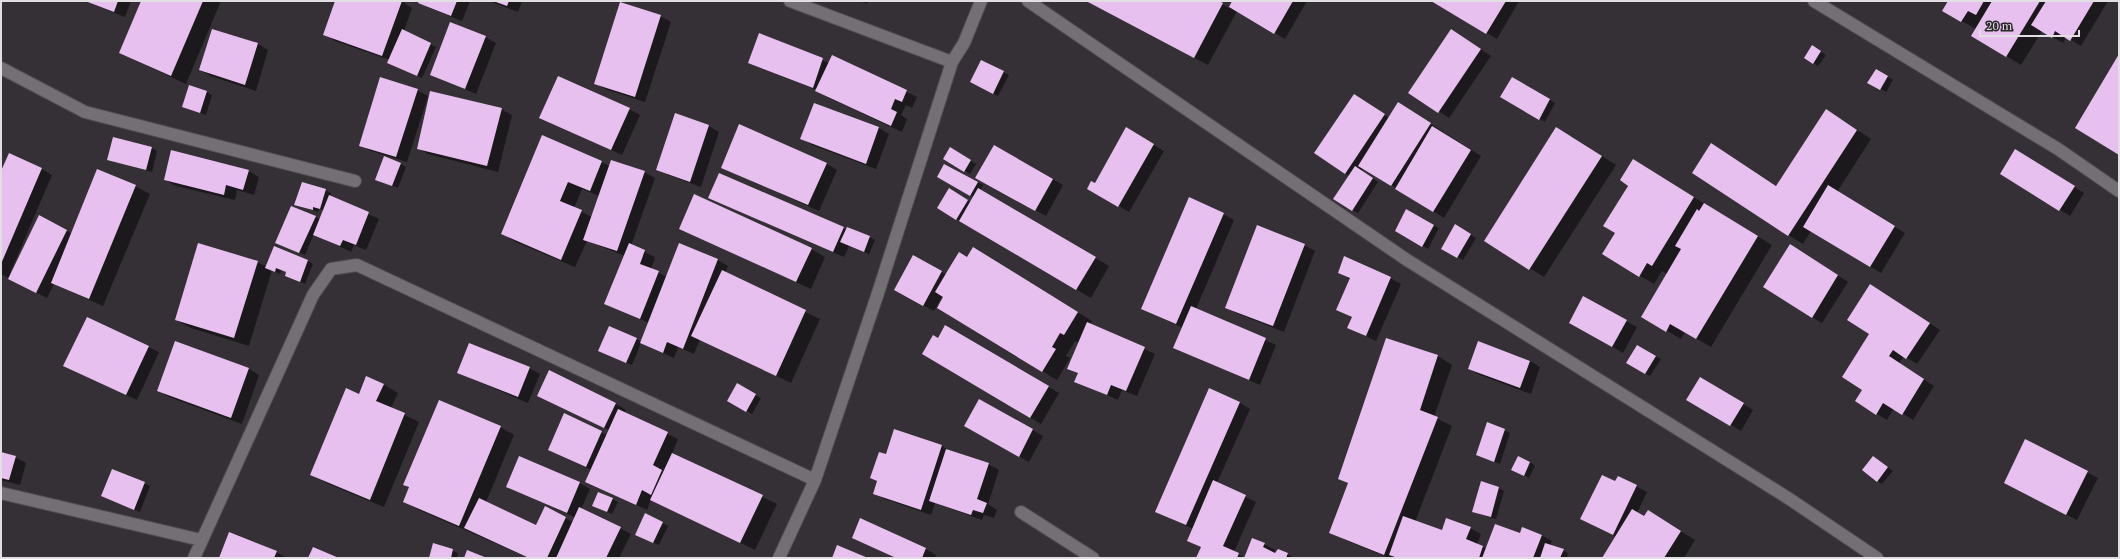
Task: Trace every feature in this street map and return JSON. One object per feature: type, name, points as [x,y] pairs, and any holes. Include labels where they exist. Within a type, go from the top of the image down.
[{"type":"street","points":[[790,1],[952,62]]},
{"type":"street","points":[[779,558],[816,480],[952,62],[964,44],[981,1]]},
{"type":"street","points":[[1028,1],[1407,260],[1788,498],[1877,558]]},
{"type":"street","points":[[1814,1],[2058,148],[2119,190]]},
{"type":"street","points":[[1,68],[86,112],[355,181]]},
{"type":"street","points":[[194,558],[313,295],[331,269],[357,265],[816,480]]},
{"type":"street","points":[[1,493],[201,540]]},
{"type":"street","points":[[1021,512],[1093,558]]},
{"type":"building","points":[[85,1],[118,1],[114,12]]},
{"type":"building","points":[[141,1],[203,1],[171,76],[119,53]]},
{"type":"building","points":[[335,1],[402,1],[382,56],[323,35]]},
{"type":"building","points":[[419,1],[457,1],[451,16],[418,3]]},
{"type":"building","points":[[493,1],[509,1],[507,6]]},
{"type":"building","points":[[1086,1],[1219,1],[1223,3],[1194,58]]},
{"type":"building","points":[[1232,1],[1293,1],[1274,34],[1229,7]]},
{"type":"building","points":[[1431,1],[1506,1],[1486,34]]},
{"type":"building","points":[[1948,1],[1984,1],[1976,15],[1968,11],[1961,22],[1942,11]]},
{"type":"building","points":[[1992,1],[2040,1],[2006,57],[1971,36]]},
{"type":"building","points":[[2046,1],[2094,1],[2070,41],[2055,31],[2052,38],[2031,25]]},
{"type":"building","points":[[620,2],[661,15],[635,97],[594,84]]},
{"type":"building","points":[[450,22],[486,36],[465,89],[430,75]]},
{"type":"building","points":[[212,29],[258,43],[245,85],[199,70]]},
{"type":"building","points":[[402,29],[431,43],[417,76],[387,63]]},
{"type":"building","points":[[1451,29],[1481,49],[1438,113],[1408,93]]},
{"type":"building","points":[[759,33],[823,58],[813,88],[748,63]]},
{"type":"building","points":[[1812,45],[1821,51],[1813,64],[1804,58]]},
{"type":"building","points":[[2119,54],[2119,155],[2075,128]]},
{"type":"building","points":[[832,55],[907,90],[902,102],[895,99],[891,109],[897,112],[891,126],[815,91]]},
{"type":"building","points":[[981,60],[1004,71],[993,94],[970,82]]},
{"type":"building","points":[[1876,69],[1888,76],[1880,90],[1867,83]]},
{"type":"building","points":[[558,76],[630,108],[611,150],[539,118]]},
{"type":"building","points":[[380,77],[418,89],[396,157],[359,146]]},
{"type":"building","points":[[1512,77],[1550,99],[1539,120],[1500,97]]},
{"type":"building","points":[[189,85],[207,91],[200,113],[182,107]]},
{"type":"building","points":[[430,91],[502,108],[487,166],[417,149]]},
{"type":"building","points":[[1354,94],[1385,114],[1345,174],[1314,153]]},
{"type":"building","points":[[1398,102],[1431,123],[1391,186],[1358,166]]},
{"type":"building","points":[[814,103],[879,127],[866,164],[800,139]]},
{"type":"building","points":[[1826,109],[1857,130],[1788,236],[1692,173],[1711,143],[1776,186]]},
{"type":"building","points":[[675,113],[709,125],[690,182],[656,170]]},
{"type":"building","points":[[739,124],[827,163],[808,205],[721,168]]},
{"type":"building","points":[[1432,126],[1471,150],[1433,212],[1395,189]]},
{"type":"building","points":[[1126,127],[1154,144],[1118,207],[1087,189],[1091,181],[1095,183]]},
{"type":"building","points":[[1556,127],[1602,156],[1529,270],[1484,241]]},
{"type":"building","points":[[542,135],[602,161],[590,191],[568,182],[560,201],[582,210],[561,260],[501,234]]},
{"type":"building","points":[[113,137],[152,147],[146,170],[107,160]]},
{"type":"building","points":[[994,145],[1053,179],[1035,211],[975,178]]},
{"type":"building","points":[[950,147],[971,160],[964,172],[943,159]]},
{"type":"building","points":[[2015,149],[2075,186],[2059,211],[2000,174]]},
{"type":"building","points":[[171,150],[249,170],[243,190],[226,185],[224,195],[164,180]]},
{"type":"building","points":[[9,153],[42,168],[1,264],[1,171]]},
{"type":"building","points":[[384,156],[401,163],[392,186],[375,180]]},
{"type":"building","points":[[1633,159],[1694,197],[1652,266],[1647,263],[1639,277],[1602,254],[1615,233],[1603,226],[1628,186],[1620,180]]},
{"type":"building","points":[[611,160],[645,171],[617,251],[583,240]]},
{"type":"building","points":[[944,164],[978,182],[970,196],[937,177]]},
{"type":"building","points":[[1355,166],[1373,178],[1352,211],[1333,199]]},
{"type":"building","points":[[97,169],[136,185],[89,299],[51,283]]},
{"type":"building","points":[[719,173],[844,227],[833,252],[708,198]]},
{"type":"building","points":[[302,182],[326,189],[320,209],[313,207],[313,210],[294,205]]},
{"type":"building","points":[[1828,185],[1895,226],[1870,267],[1803,227]]},
{"type":"building","points":[[949,188],[968,200],[956,220],[937,208]]},
{"type":"building","points":[[978,188],[1096,257],[1076,290],[959,221]]},
{"type":"building","points":[[694,194],[812,248],[796,282],[679,229]]},
{"type":"building","points":[[329,195],[369,212],[356,245],[343,240],[340,246],[313,235]]},
{"type":"building","points":[[1189,197],[1224,213],[1176,324],[1141,309]]},
{"type":"building","points":[[1704,203],[1758,236],[1696,339],[1670,324],[1666,332],[1641,317],[1681,249],[1675,246],[1697,209],[1699,211]]},
{"type":"building","points":[[291,206],[316,216],[299,253],[275,243]]},
{"type":"building","points":[[1406,209],[1434,225],[1422,247],[1395,231]]},
{"type":"building","points":[[39,215],[67,230],[36,293],[8,279]]},
{"type":"building","points":[[1455,224],[1471,234],[1457,258],[1441,249]]},
{"type":"building","points":[[1257,225],[1305,244],[1273,326],[1225,308]]},
{"type":"building","points":[[847,227],[870,236],[864,252],[840,242]]},
{"type":"building","points":[[198,243],[258,261],[234,338],[175,320]]},
{"type":"building","points":[[629,243],[645,250],[640,264],[659,271],[640,319],[604,304]]},
{"type":"building","points":[[679,243],[718,259],[683,349],[667,342],[663,353],[640,343]]},
{"type":"building","points":[[1790,244],[1838,275],[1812,318],[1763,287]]},
{"type":"building","points":[[274,246],[308,260],[300,282],[285,276],[286,272],[276,268],[275,272],[265,268]]},
{"type":"building","points":[[973,247],[1078,312],[1064,335],[1060,333],[1052,347],[1056,349],[1042,372],[937,308],[943,297],[935,292],[959,252],[967,257]]},
{"type":"building","points":[[913,255],[942,271],[923,306],[894,290]]},
{"type":"building","points":[[1344,256],[1391,277],[1366,336],[1347,328],[1352,317],[1336,310],[1350,278],[1338,273]]},
{"type":"building","points":[[722,270],[806,310],[776,376],[691,336]]},
{"type":"building","points":[[1870,284],[1930,323],[1906,359],[1893,350],[1889,356],[1924,379],[1902,415],[1883,403],[1876,415],[1855,401],[1862,390],[1842,377],[1869,334],[1847,320]]},
{"type":"building","points":[[1583,296],[1627,320],[1612,347],[1569,323]]},
{"type":"building","points":[[1191,306],[1266,338],[1249,380],[1173,348]]},
{"type":"building","points":[[87,317],[149,346],[126,395],[63,366]]},
{"type":"building","points":[[1087,322],[1145,347],[1126,391],[1111,385],[1107,395],[1074,382],[1078,373],[1067,369]]},
{"type":"building","points":[[945,325],[1049,386],[1030,418],[922,354],[933,335],[938,338]]},
{"type":"building","points":[[609,326],[637,338],[626,363],[598,351]]},
{"type":"building","points":[[1386,338],[1438,355],[1420,410],[1438,417],[1384,555],[1329,533],[1348,483],[1338,479]]},
{"type":"building","points":[[175,341],[249,368],[231,418],[157,391]]},
{"type":"building","points":[[1478,341],[1530,361],[1520,388],[1468,369]]},
{"type":"building","points":[[469,343],[530,367],[518,397],[457,373]]},
{"type":"building","points":[[1637,345],[1656,356],[1645,374],[1626,363]]},
{"type":"building","points":[[549,370],[616,403],[604,428],[537,396]]},
{"type":"building","points":[[366,376],[384,384],[376,401],[405,413],[370,500],[310,475],[346,388],[359,394]]},
{"type":"building","points":[[1700,377],[1744,403],[1730,426],[1686,400]]},
{"type":"building","points":[[737,383],[756,394],[746,412],[727,401]]},
{"type":"building","points":[[1209,388],[1240,402],[1186,525],[1155,512]]},
{"type":"building","points":[[979,399],[1033,429],[1019,457],[964,426]]},
{"type":"building","points":[[439,400],[501,426],[459,526],[403,502],[409,487],[403,485]]},
{"type":"building","points":[[618,409],[668,432],[653,465],[662,470],[651,495],[642,490],[636,505],[585,482]]},
{"type":"building","points":[[564,413],[602,431],[586,467],[548,450]]},
{"type":"building","points":[[1487,422],[1505,429],[1494,462],[1476,455]]},
{"type":"building","points":[[894,429],[942,445],[921,510],[873,494],[877,481],[870,478],[879,452],[886,454]]},
{"type":"building","points":[[2025,439],[2088,471],[2066,515],[2004,483]]},
{"type":"building","points":[[946,449],[989,463],[977,499],[987,503],[983,513],[973,510],[971,515],[929,501]]},
{"type":"building","points":[[1,452],[16,456],[9,480],[1,478]]},
{"type":"building","points":[[672,453],[763,495],[740,543],[650,500]]},
{"type":"building","points":[[519,456],[580,482],[567,513],[506,487]]},
{"type":"building","points":[[1518,456],[1530,462],[1524,476],[1511,470]]},
{"type":"building","points":[[1873,456],[1888,467],[1877,482],[1862,470]]},
{"type":"building","points":[[112,469],[145,482],[134,510],[101,496]]},
{"type":"building","points":[[1602,475],[1615,481],[1618,476],[1637,485],[1613,535],[1580,519]]},
{"type":"building","points":[[1213,480],[1246,495],[1223,546],[1239,553],[1237,558],[1196,558],[1201,547],[1187,541]]},
{"type":"building","points":[[1481,481],[1499,487],[1491,517],[1472,512]]},
{"type":"building","points":[[598,492],[613,498],[607,512],[592,506]]},
{"type":"building","points":[[479,498],[536,525],[545,506],[566,517],[547,558],[529,558],[464,528]]},
{"type":"building","points":[[579,507],[621,527],[606,558],[556,558]]},
{"type":"building","points":[[1632,509],[1644,516],[1648,510],[1681,531],[1664,558],[1602,558]]},
{"type":"building","points":[[645,513],[663,522],[653,543],[635,535]]},
{"type":"building","points":[[1403,516],[1442,530],[1446,518],[1471,527],[1466,539],[1483,546],[1479,558],[1398,558],[1389,555]]},
{"type":"building","points":[[860,518],[926,548],[922,558],[896,558],[852,538]]},
{"type":"building","points":[[1495,524],[1520,533],[1522,527],[1542,535],[1533,558],[1482,558]]},
{"type":"building","points":[[229,532],[277,551],[274,558],[219,558]]},
{"type":"building","points":[[1252,538],[1265,543],[1263,547],[1275,553],[1278,549],[1288,553],[1286,558],[1244,558]]},
{"type":"building","points":[[433,543],[453,549],[451,558],[429,558]]},
{"type":"building","points":[[1545,543],[1564,549],[1560,558],[1540,558]]},
{"type":"building","points":[[837,545],[868,558],[832,558]]},
{"type":"building","points":[[313,547],[339,558],[308,558]]},
{"type":"building","points":[[467,550],[487,558],[464,558]]}]
